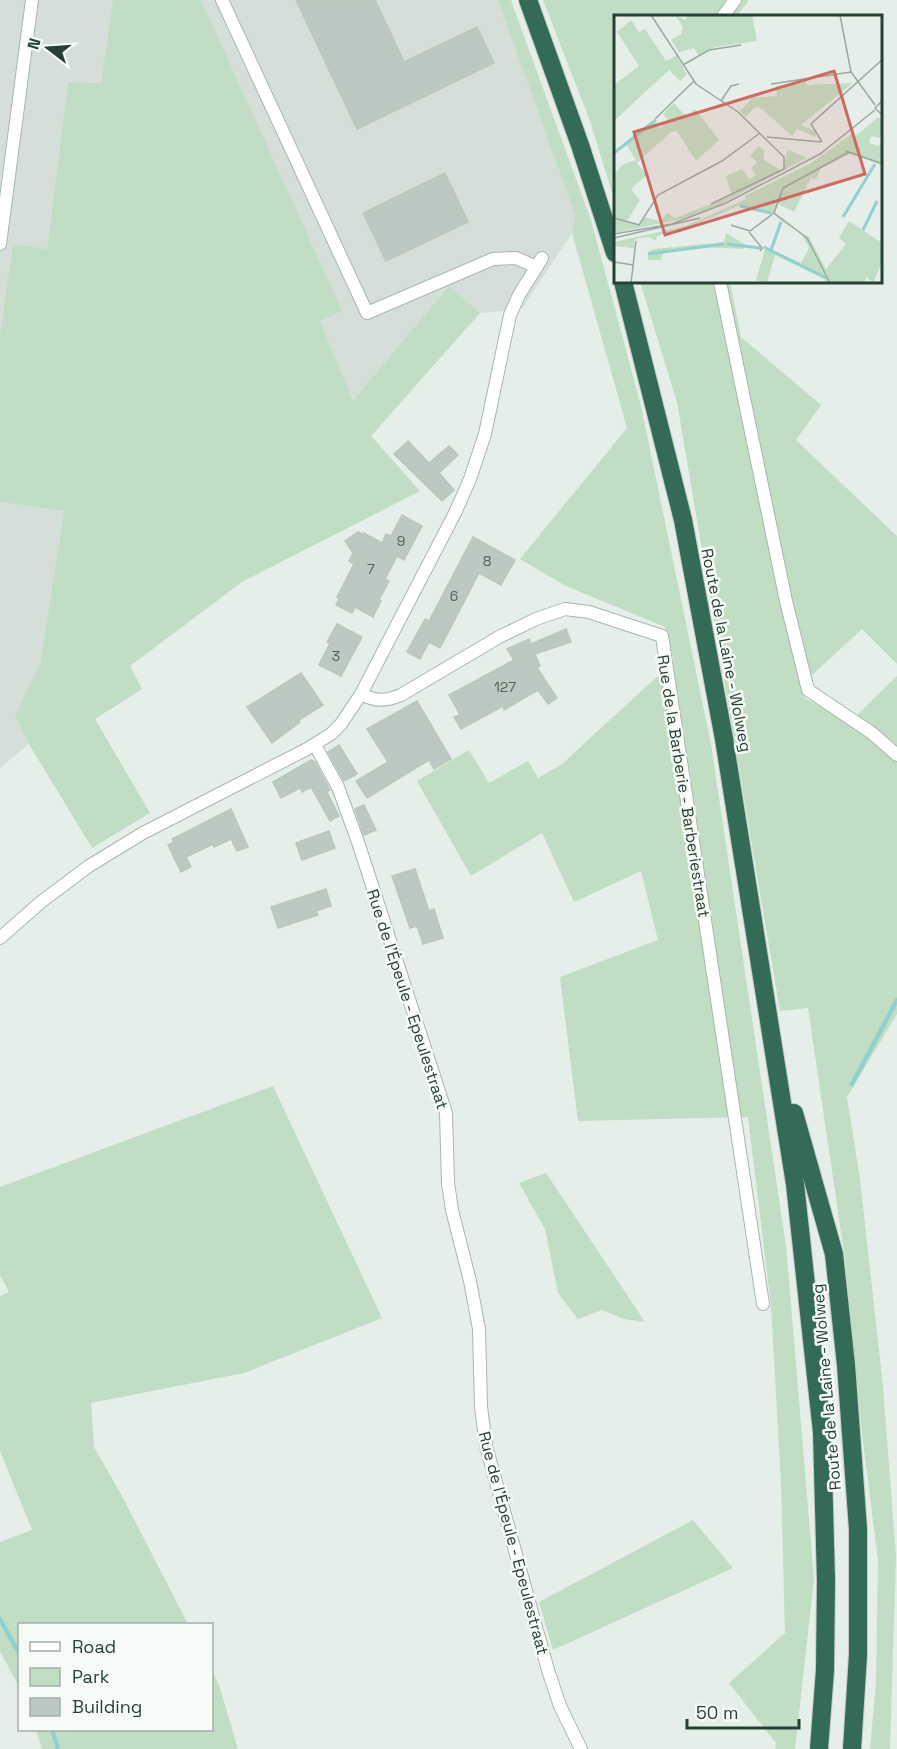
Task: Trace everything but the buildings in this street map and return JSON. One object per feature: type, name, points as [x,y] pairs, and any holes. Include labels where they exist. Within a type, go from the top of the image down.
[{"type":"highway","points":[[528,0],[580,145],[614,250]]},
{"type":"highway","name":"Route de la Laine - Wolweg","points":[[624,284],[683,520],[724,739],[795,1184],[822,1432],[826,1581],[825,1670],[819,1749]]},
{"type":"highway","name":"Route de la Laine - Wolweg","points":[[770,1030],[834,1254],[846,1365],[858,1529],[858,1655],[852,1749]]},
{"type":"street","points":[[0,244],[32,0]]},
{"type":"street","points":[[0,938],[41,902],[89,866],[153,828],[315,745],[340,724],[361,694],[455,513],[470,479],[485,434],[510,315],[540,262],[516,258],[493,259],[367,313],[222,0]]},
{"type":"street","points":[[724,15],[735,0]]},
{"type":"street","points":[[720,284],[783,590],[808,690],[863,727],[897,755]]},
{"type":"street","name":"Rue de la Barberie - Barberiestraat","points":[[361,694],[378,700],[388,700],[401,695],[499,637],[536,618],[565,609],[589,612],[662,636],[763,1304]]},
{"type":"street","name":"Rue de l'Épeule - Epeulestraat","points":[[315,745],[338,787],[358,842],[443,1104],[448,1134],[448,1183],[452,1210],[479,1329],[481,1407],[486,1446],[548,1670],[560,1706],[581,1749]]},
{"type":"shaded area","points":[[0,0],[113,0],[101,83],[68,82],[47,249],[13,245],[0,333]]},
{"type":"shaded area","points":[[201,0],[498,0],[575,215],[572,233],[522,309],[480,313],[449,287],[353,402],[320,321],[341,311]]},
{"type":"shaded area","points":[[0,502],[64,511],[40,664],[15,715],[29,744],[0,768]]},
{"type":"green space","points":[[113,0],[201,0],[342,311],[320,321],[353,401],[449,286],[480,313],[371,436],[420,491],[242,582],[130,666],[142,689],[95,719],[150,813],[92,848],[29,744],[15,715],[40,664],[64,511],[0,502],[0,333],[13,244],[47,249],[68,82],[101,83]]},
{"type":"green space","points":[[498,0],[511,0],[591,220],[641,406],[711,744],[786,1246],[814,1579],[795,1749],[775,1749],[776,1743],[729,1683],[785,1633],[781,1483],[771,1306],[748,1117],[578,1121],[560,977],[658,940],[641,871],[574,902],[542,833],[471,876],[417,781],[469,750],[489,783],[528,761],[538,778],[562,764],[674,661],[665,627],[566,586],[520,559],[627,428],[572,233],[575,215]]},
{"type":"green space","points":[[543,0],[749,0],[738,15],[614,15],[614,199],[590,121]]},
{"type":"green space","points":[[641,284],[730,284],[741,337],[821,405],[796,440],[897,536],[897,664],[862,629],[811,676],[804,698],[850,722],[897,676],[897,1014],[847,1097],[860,1179],[883,1386],[896,1556],[890,1749],[870,1749],[876,1682],[878,1560],[862,1434],[845,1259],[808,1008],[780,1011],[677,402]]},
{"type":"green space","points":[[273,1086],[382,1318],[244,1373],[91,1403],[94,1447],[187,1623],[18,1623],[18,1685],[0,1651],[0,1542],[32,1530],[0,1451],[0,1296],[9,1292],[0,1275],[0,1187]]},
{"type":"green space","points":[[546,1173],[645,1322],[624,1319],[602,1310],[578,1319],[558,1293],[545,1229],[519,1183]]},
{"type":"green space","points":[[693,1520],[733,1568],[553,1650],[539,1602]]},
{"type":"green space","points":[[213,1672],[238,1749],[42,1749],[36,1731],[213,1731]]},
{"type":"waterway","points":[[852,1084],[897,1000]]},
{"type":"waterway","points":[[0,1619],[18,1651]]},
{"type":"waterway","points":[[52,1731],[58,1749]]}]
